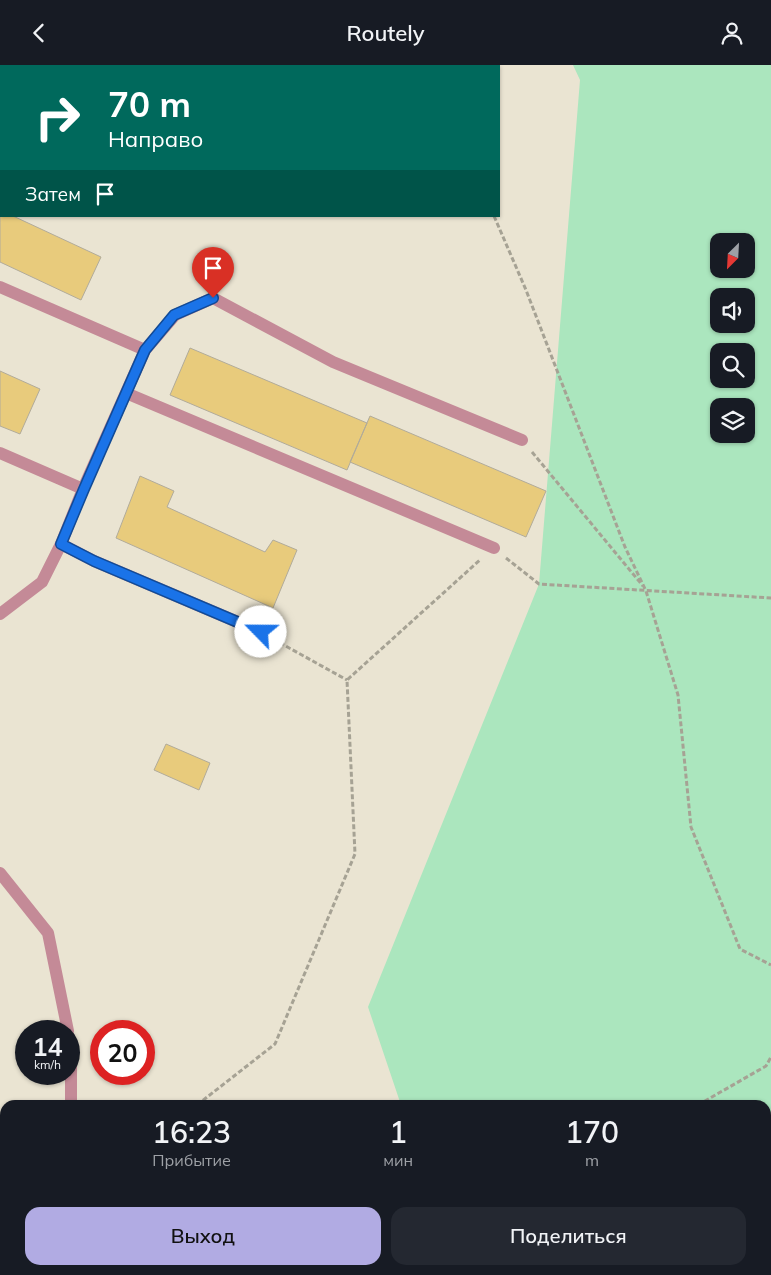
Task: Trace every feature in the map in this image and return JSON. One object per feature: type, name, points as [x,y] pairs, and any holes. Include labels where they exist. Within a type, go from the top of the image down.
[{"type":"street","points":[[0,287],[145,350]]},
{"type":"street","points":[[0,614],[42,582],[61,544],[145,350],[174,315],[213,298],[333,362],[522,440]]},
{"type":"street","points":[[126,393],[494,548]]},
{"type":"street","points":[[0,453],[84,489]]},
{"type":"street","points":[[61,544],[103,565],[261,632]]},
{"type":"street","points":[[0,873],[48,933],[66,1020]]},
{"type":"street","points":[[71,1085],[71,1100]]},
{"type":"path","points":[[494,217],[530,299],[625,547],[646,591],[678,695],[691,827],[740,949],[771,965]]},
{"type":"path","points":[[522,440],[646,591]]},
{"type":"path","points":[[347,680],[494,548],[539,584],[771,598]]},
{"type":"path","points":[[261,632],[347,680]]},
{"type":"path","points":[[203,1100],[275,1044],[355,854],[347,680]]},
{"type":"path","points":[[707,1100],[766,1066],[771,1057]]},
{"type":"green space","points":[[573,65],[771,65],[771,1100],[399,1100],[368,1007],[539,584],[580,80]]},
{"type":"building","points":[[0,217],[15,217],[101,257],[81,300],[0,262]]},
{"type":"building","points":[[190,348],[367,423],[347,470],[170,395]]},
{"type":"building","points":[[0,371],[40,389],[20,434],[0,426]]},
{"type":"building","points":[[370,416],[546,491],[526,537],[350,462]]},
{"type":"building","points":[[140,476],[174,491],[167,507],[265,552],[273,540],[297,550],[273,608],[116,538]]},
{"type":"building","points":[[166,744],[210,763],[199,790],[154,770]]},
{"type":"route","points":[[213,298],[174,315],[145,350],[61,544],[94,561],[261,632]]}]
